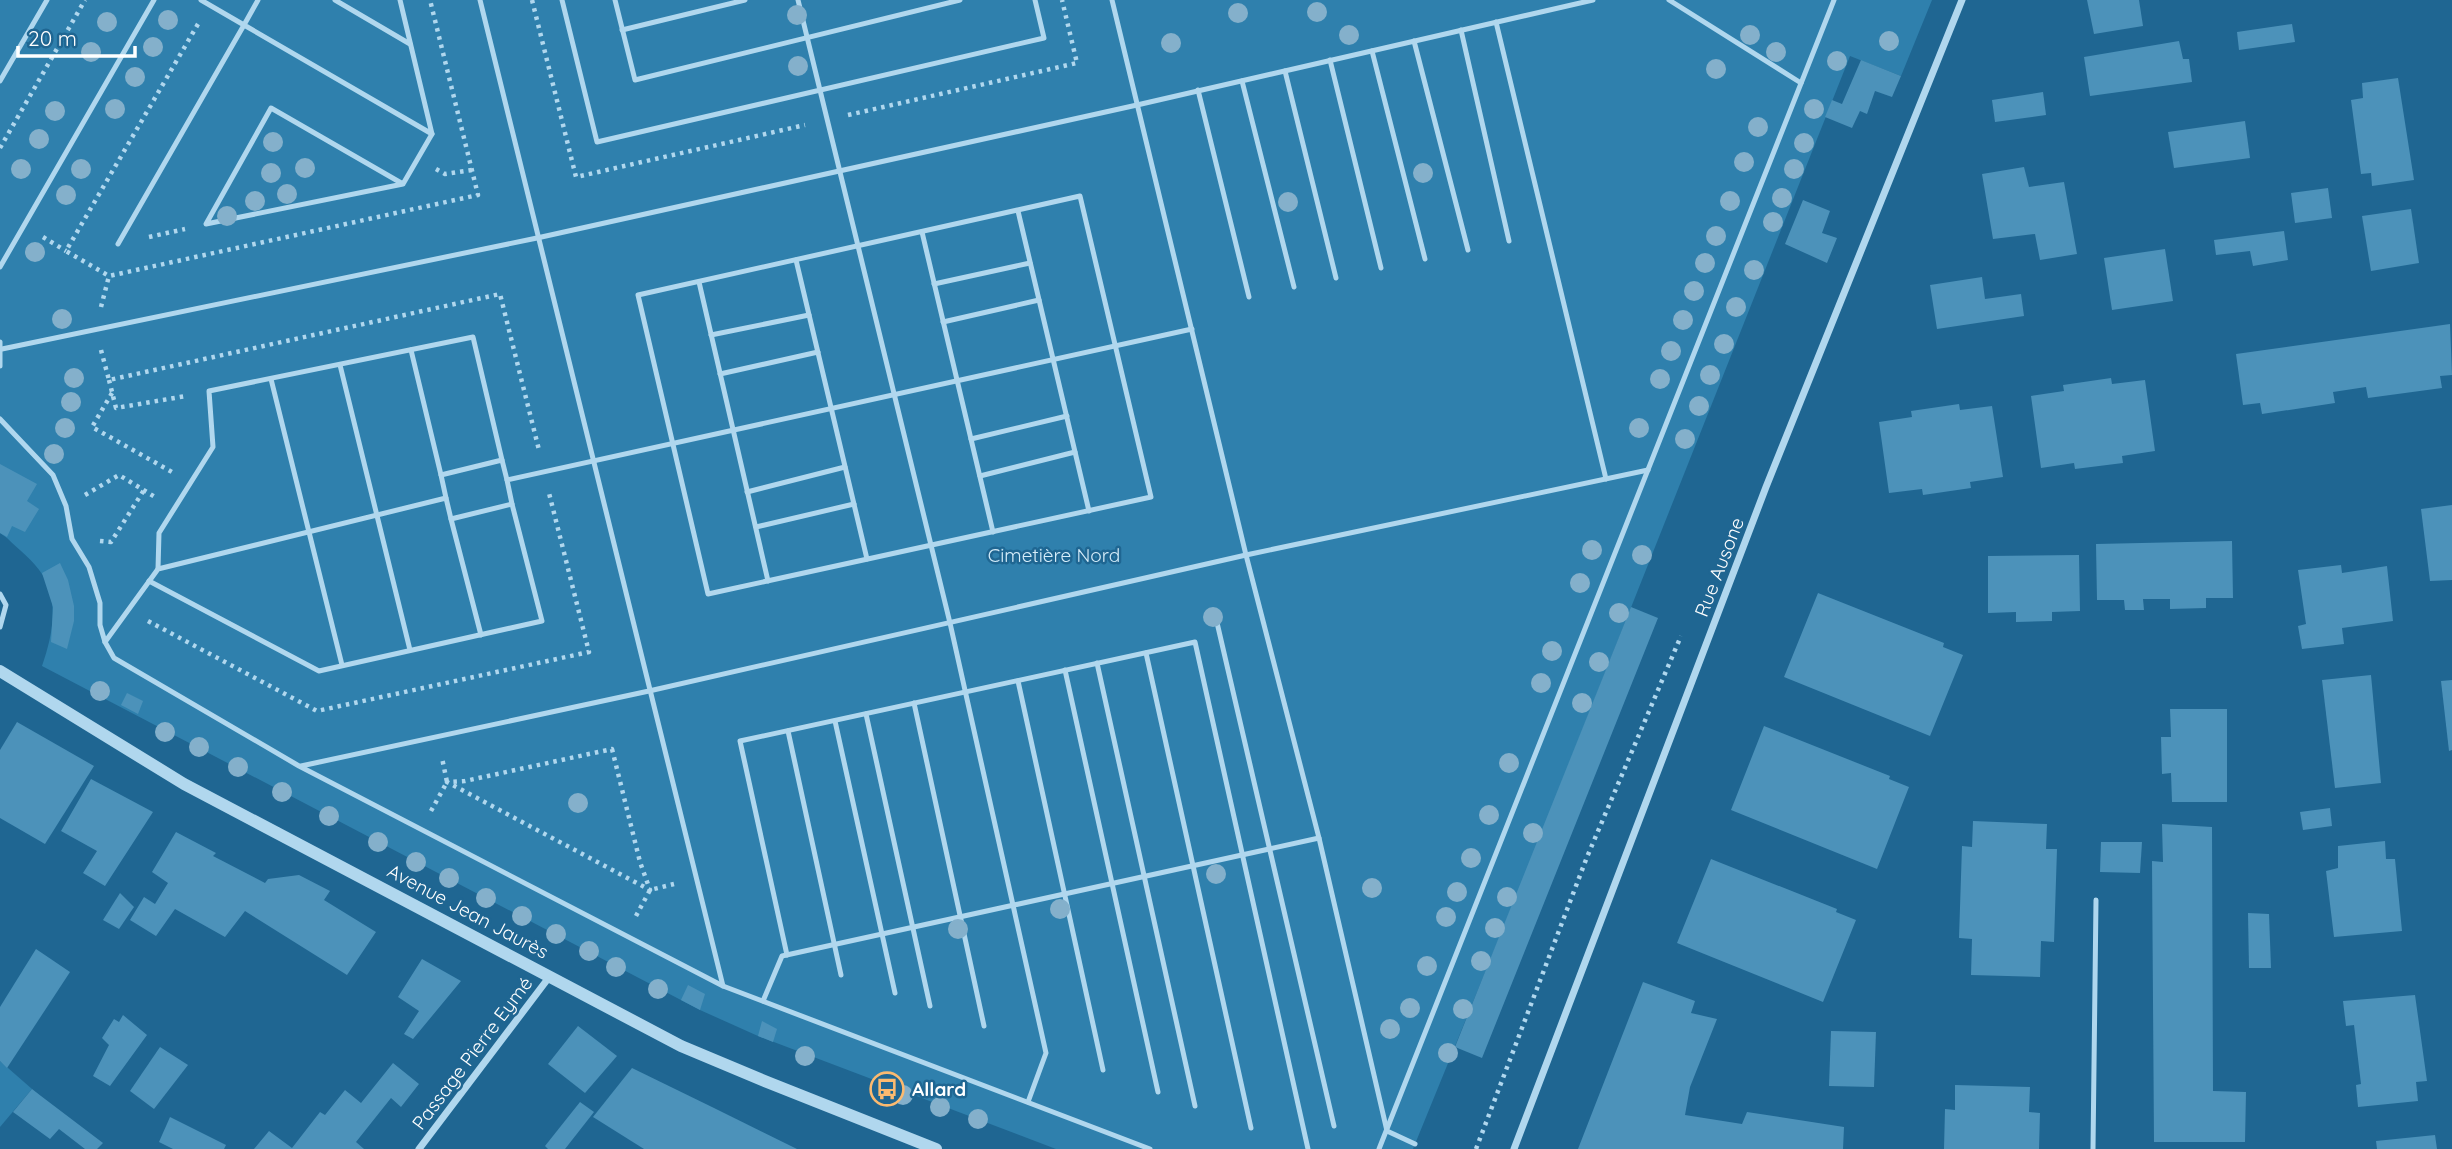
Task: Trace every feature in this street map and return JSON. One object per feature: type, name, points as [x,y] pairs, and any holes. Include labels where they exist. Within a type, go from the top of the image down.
[{"type":"street","name":"Rue Ausone","points":[[1514,1149],[1766,487],[1962,0]]},
{"type":"street","name":"Avenue Jean Jaurès","points":[[0,671],[184,785],[681,1046],[936,1149]]},
{"type":"street","name":"Passage Pierre Eymé","points":[[419,1149],[550,976]]},
{"type":"lane","points":[[0,81],[47,0]]},
{"type":"lane","points":[[0,267],[154,0]]},
{"type":"lane","points":[[201,0],[432,134]]},
{"type":"lane","points":[[118,244],[258,0]]},
{"type":"lane","points":[[335,0],[411,44]]},
{"type":"lane","points":[[400,0],[432,134],[402,184],[206,224],[271,108],[402,184]]},
{"type":"lane","points":[[480,0],[723,986]]},
{"type":"lane","points":[[562,0],[597,142],[1044,38],[1035,0]]},
{"type":"lane","points":[[615,0],[635,80],[960,0]]},
{"type":"lane","points":[[622,30],[745,0]]},
{"type":"lane","points":[[798,0],[932,545],[1046,1053],[1028,1102]]},
{"type":"lane","points":[[1112,0],[1246,555],[1320,838],[1387,1130]]},
{"type":"lane","points":[[0,366],[1,345],[537,238],[1137,105],[1593,0]]},
{"type":"lane","points":[[1669,0],[1801,83]]},
{"type":"lane","points":[[1380,1149],[1834,0]]},
{"type":"lane","points":[[1496,22],[1606,479]]},
{"type":"lane","points":[[1461,30],[1509,241]]},
{"type":"lane","points":[[1414,41],[1468,250]]},
{"type":"lane","points":[[1372,51],[1425,259]]},
{"type":"lane","points":[[1330,60],[1381,268]]},
{"type":"lane","points":[[1286,71],[1336,278]]},
{"type":"lane","points":[[1242,81],[1294,287]]},
{"type":"lane","points":[[1198,90],[1249,297]]},
{"type":"lane","points":[[1080,196],[1151,497],[708,594],[638,296],[859,246],[1080,196]]},
{"type":"lane","points":[[1018,211],[1089,511]]},
{"type":"lane","points":[[922,232],[993,532]]},
{"type":"lane","points":[[796,260],[867,559]]},
{"type":"lane","points":[[934,284],[1030,263]]},
{"type":"lane","points":[[699,282],[768,581]]},
{"type":"lane","points":[[943,322],[1039,300]]},
{"type":"lane","points":[[711,335],[809,314]]},
{"type":"lane","points":[[507,480],[1192,329]]},
{"type":"lane","points":[[105,642],[149,581],[158,569],[159,533],[212,447],[209,391],[473,337],[542,621],[319,671],[149,581]]},
{"type":"lane","points":[[411,351],[481,635]]},
{"type":"lane","points":[[720,374],[818,352]]},
{"type":"lane","points":[[340,365],[410,650]]},
{"type":"lane","points":[[271,379],[342,665]]},
{"type":"lane","points":[[971,439],[1067,416]]},
{"type":"lane","points":[[0,419],[53,475],[66,506],[72,539],[89,567],[100,603],[100,625],[114,658],[299,766],[723,986],[1150,1149]]},
{"type":"lane","points":[[980,476],[1075,452]]},
{"type":"lane","points":[[441,475],[502,460]]},
{"type":"lane","points":[[747,492],[845,467]]},
{"type":"lane","points":[[299,766],[649,691],[1246,555],[1648,470]]},
{"type":"lane","points":[[158,569],[446,498]]},
{"type":"lane","points":[[451,519],[512,504]]},
{"type":"lane","points":[[756,527],[854,504]]},
{"type":"lane","points":[[0,594],[6,605],[0,627]]},
{"type":"lane","points":[[1215,614],[1334,1126]]},
{"type":"lane","points":[[787,955],[740,741],[1195,642],[1308,1149]]},
{"type":"lane","points":[[1146,653],[1251,1128]]},
{"type":"lane","points":[[1097,663],[1195,1106]]},
{"type":"lane","points":[[1065,670],[1158,1092]]},
{"type":"lane","points":[[1018,681],[1102,1070]]},
{"type":"lane","points":[[914,703],[984,1026]]},
{"type":"lane","points":[[866,714],[930,1006]]},
{"type":"lane","points":[[835,721],[895,993]]},
{"type":"lane","points":[[788,731],[842,975]]},
{"type":"lane","points":[[764,1001],[782,956],[1320,838]]},
{"type":"lane","points":[[2093,1149],[2096,900]]},
{"type":"lane","points":[[1387,1130],[1415,1144]]},
{"type":"path","points":[[0,148],[85,0]]},
{"type":"path","points":[[430,0],[478,195]]},
{"type":"path","points":[[1062,0],[1077,63]]},
{"type":"path","points":[[418,159],[445,174],[472,170]]},
{"type":"path","points":[[109,380],[116,408],[209,391]]},
{"type":"path","points":[[112,393],[93,426],[191,483]]},
{"type":"path","points":[[66,506],[119,475],[174,508]]},
{"type":"path","points":[[72,539],[111,542],[144,490]]},
{"type":"path","points":[[421,829],[447,782],[436,737]]},
{"type":"path","points":[[447,782],[465,781],[612,750],[640,862],[650,890],[626,936]]},
{"type":"path","points":[[447,782],[650,890],[696,878]]},
{"type":"green space","name":"Cimetière Nord","points":[[0,0],[1932,0],[1901,76],[1850,56],[1413,1149],[1056,1149],[758,1036],[700,1010],[42,666],[49,643],[53,608],[48,585],[35,564],[0,533]]},
{"type":"green space","points":[[0,1061],[32,1089],[0,1127]]},
{"type":"building","points":[[2087,0],[2139,0],[2143,26],[2094,34]]},
{"type":"building","points":[[2292,24],[2295,42],[2239,50],[2237,32]]},
{"type":"building","points":[[2179,41],[2183,59],[2189,59],[2192,82],[2090,96],[2084,57]]},
{"type":"building","points":[[1861,60],[1901,76],[1892,97],[1875,91],[1867,114],[1860,111],[1852,128],[1825,117],[1832,100],[1842,104]]},
{"type":"building","points":[[2398,78],[2414,180],[2372,186],[2371,173],[2361,174],[2351,100],[2363,98],[2362,83]]},
{"type":"building","points":[[2043,92],[2046,115],[1995,122],[1992,100]]},
{"type":"building","points":[[2245,121],[2250,158],[2174,168],[2168,132]]},
{"type":"building","points":[[2024,167],[2029,187],[2064,182],[2077,254],[2040,260],[2035,234],[1993,239],[1982,174]]},
{"type":"building","points":[[2328,188],[2332,218],[2295,223],[2291,193]]},
{"type":"building","points":[[1803,200],[1830,211],[1822,233],[1837,238],[1827,263],[1785,244]]},
{"type":"building","points":[[2411,209],[2419,263],[2371,271],[2362,216]]},
{"type":"building","points":[[2284,231],[2288,260],[2253,266],[2250,251],[2216,255],[2214,240]]},
{"type":"building","points":[[2165,249],[2173,301],[2112,310],[2104,258]]},
{"type":"building","points":[[1982,277],[1985,299],[2021,294],[2024,316],[1937,329],[1930,285]]},
{"type":"building","points":[[2450,324],[2452,375],[2440,376],[2442,388],[2368,398],[2366,387],[2333,392],[2335,403],[2262,414],[2260,403],[2243,405],[2236,354]]},
{"type":"building","points":[[2111,378],[2112,384],[2145,380],[2155,451],[2122,456],[2123,463],[2075,469],[2074,463],[2041,468],[2031,396],[2064,391],[2063,385]]},
{"type":"building","points":[[1959,404],[1960,410],[1992,406],[2003,477],[1970,482],[1971,488],[1923,495],[1922,489],[1889,493],[1879,422],[1912,417],[1911,411]]},
{"type":"building","points":[[0,464],[37,484],[27,501],[39,509],[25,532],[12,526],[7,537],[0,533]]},
{"type":"building","points":[[2452,505],[2452,580],[2430,581],[2421,509]]},
{"type":"building","points":[[2232,541],[2233,598],[2206,598],[2206,608],[2170,609],[2170,599],[2143,599],[2144,610],[2125,610],[2124,600],[2097,600],[2096,544]]},
{"type":"building","points":[[2079,555],[2080,611],[2052,612],[2052,621],[2016,622],[2016,612],[1988,613],[1988,556]]},
{"type":"building","points":[[60,563],[68,580],[74,606],[74,621],[67,649],[51,642],[53,607],[42,573]]},
{"type":"building","points":[[2341,565],[2342,573],[2387,566],[2393,621],[2342,628],[2344,644],[2302,649],[2298,626],[2306,624],[2298,570]]},
{"type":"building","points":[[1818,593],[1944,643],[1943,647],[1963,655],[1930,736],[1784,677]]},
{"type":"building","points":[[1631,607],[1658,618],[1482,1058],[1455,1047]]},
{"type":"building","points":[[2371,675],[2381,783],[2335,788],[2322,680]]},
{"type":"building","points":[[2452,680],[2452,750],[2449,751],[2441,681]]},
{"type":"building","points":[[127,693],[143,701],[138,714],[121,705]]},
{"type":"building","points":[[2170,709],[2227,709],[2227,802],[2172,802],[2171,773],[2162,774],[2161,737],[2171,737]]},
{"type":"building","points":[[17,722],[94,766],[45,844],[0,818],[0,750]]},
{"type":"building","points":[[1764,726],[1890,776],[1889,779],[1909,787],[1877,869],[1731,810]]},
{"type":"building","points":[[91,779],[153,812],[105,886],[83,873],[97,851],[61,831]]},
{"type":"building","points":[[2330,808],[2332,826],[2303,830],[2300,812]]},
{"type":"building","points":[[1973,821],[2047,824],[2046,849],[2057,849],[2054,942],[2041,941],[2040,977],[1971,975],[1972,939],[1959,938],[1962,846],[1972,847]]},
{"type":"building","points":[[2162,824],[2212,827],[2213,1091],[2246,1092],[2245,1142],[2154,1142],[2152,861],[2163,862]]},
{"type":"building","points":[[176,832],[216,853],[213,856],[265,883],[268,879],[299,875],[330,891],[324,900],[376,932],[347,975],[245,911],[225,937],[175,909],[156,936],[130,920],[144,897],[155,904],[168,883],[152,872]]},
{"type":"building","points":[[2385,841],[2386,859],[2395,859],[2402,931],[2334,937],[2326,871],[2338,868],[2338,846]]},
{"type":"building","points":[[2101,842],[2142,842],[2140,873],[2100,872]]},
{"type":"building","points":[[1711,859],[1837,909],[1836,912],[1856,920],[1823,1002],[1677,943]]},
{"type":"building","points":[[120,893],[134,907],[119,929],[103,920]]},
{"type":"building","points":[[2248,913],[2269,914],[2271,968],[2249,968]]},
{"type":"building","points":[[36,949],[70,972],[7,1068],[0,1061],[0,1007]]},
{"type":"building","points":[[422,959],[461,981],[413,1039],[404,1034],[419,1011],[398,997]]},
{"type":"building","points":[[1643,982],[1695,1001],[1691,1013],[1717,1019],[1690,1087],[1685,1115],[1742,1124],[1747,1112],[1844,1127],[1843,1149],[1578,1149]]},
{"type":"building","points":[[688,985],[705,994],[700,1010],[681,1000]]},
{"type":"building","points":[[2415,995],[2427,1081],[2416,1082],[2418,1101],[2358,1107],[2356,1085],[2361,1084],[2354,1025],[2346,1026],[2343,1001]]},
{"type":"building","points":[[123,1015],[147,1035],[110,1086],[93,1076],[109,1045],[102,1038],[114,1019],[119,1022]]},
{"type":"building","points":[[762,1021],[777,1029],[773,1042],[758,1036]]},
{"type":"building","points":[[578,1026],[617,1056],[585,1093],[548,1064]]},
{"type":"building","points":[[1831,1031],[1876,1032],[1874,1087],[1829,1086]]},
{"type":"building","points":[[160,1047],[188,1065],[154,1109],[130,1091]]},
{"type":"building","points":[[393,1063],[419,1084],[401,1107],[391,1098],[356,1142],[364,1149],[254,1149],[269,1131],[292,1148],[320,1112],[325,1115],[345,1090],[361,1103]]},
{"type":"building","points":[[632,1068],[797,1149],[644,1149],[593,1117]]},
{"type":"building","points":[[1955,1085],[2030,1087],[2029,1112],[2040,1113],[2039,1149],[1944,1149],[1945,1109],[1955,1110]]},
{"type":"building","points":[[32,1089],[103,1143],[97,1149],[85,1149],[59,1129],[50,1139],[13,1112]]},
{"type":"building","points":[[580,1102],[594,1112],[565,1149],[548,1149],[545,1146]]},
{"type":"building","points":[[170,1117],[226,1145],[224,1149],[173,1149],[159,1142]]},
{"type":"building","points":[[2435,1135],[2437,1149],[2377,1149],[2376,1141]]},
{"type":"place","name":"Allard","points":[[887,1089]]}]
